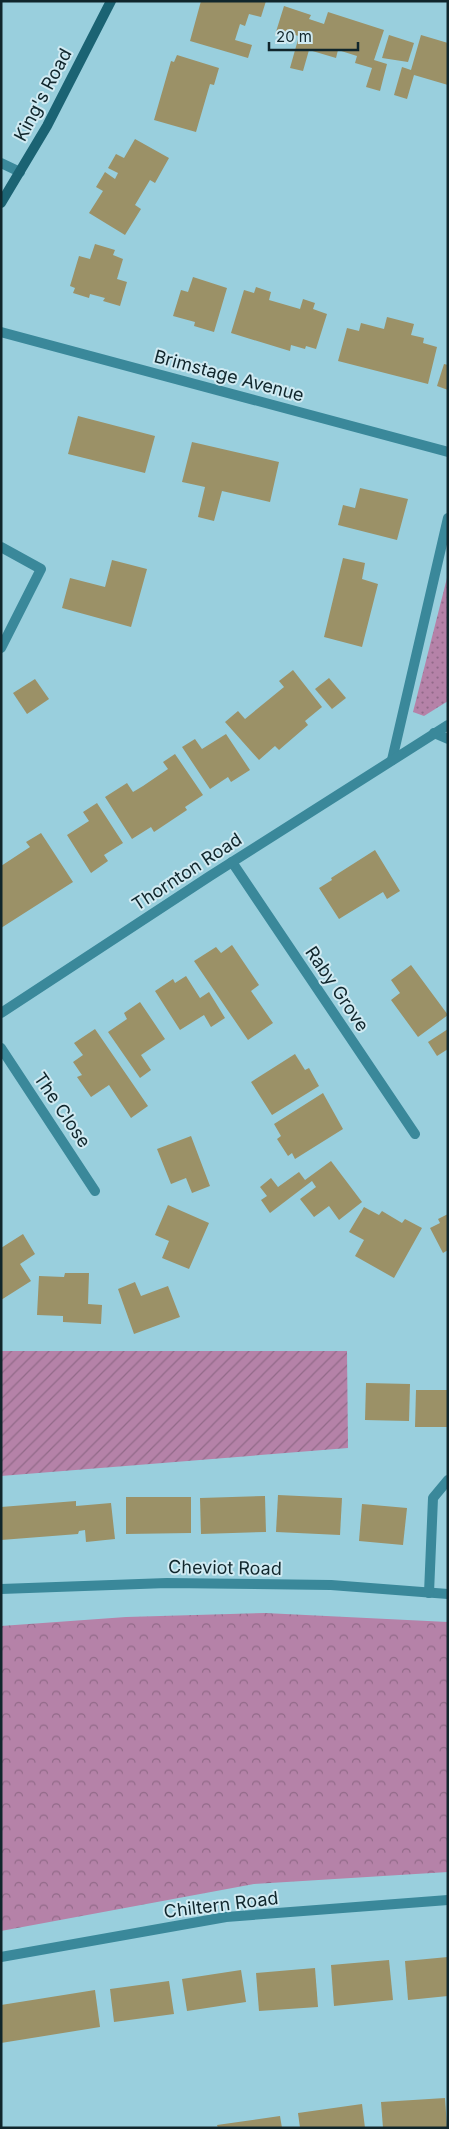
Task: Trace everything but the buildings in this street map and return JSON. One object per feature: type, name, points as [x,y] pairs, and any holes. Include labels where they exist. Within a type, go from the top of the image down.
[{"type":"street","name":"King's Road","points":[[1,203],[47,126],[111,1]]},
{"type":"street","points":[[1,163],[20,172]]},
{"type":"street","name":"Brimstage Avenue","points":[[1,332],[448,452]]},
{"type":"street","points":[[392,760],[448,518]]},
{"type":"street","points":[[1,547],[41,569],[1,648]]},
{"type":"street","name":"Thornton Road","points":[[1,1013],[232,862],[448,725]]},
{"type":"street","points":[[434,733],[448,738]]},
{"type":"street","name":"Raby Grove","points":[[232,862],[415,1134]]},
{"type":"street","name":"The Close","points":[[1,1048],[95,1190]]},
{"type":"street","points":[[429,1593],[433,1498],[448,1480]]},
{"type":"street","name":"Cheviot Road","points":[[1,1589],[167,1583],[331,1585],[448,1594]]},
{"type":"street","name":"Chiltern Road","points":[[1,1957],[226,1917],[448,1900]]},
{"type":"green space","points":[[448,574],[448,701],[424,716],[413,712]]},
{"type":"green space","points":[[1,1351],[347,1351],[348,1448],[1,1476]]},
{"type":"green space","points":[[265,1613],[448,1622],[448,1872],[254,1884],[1,1931],[1,1626],[126,1617]]}]
